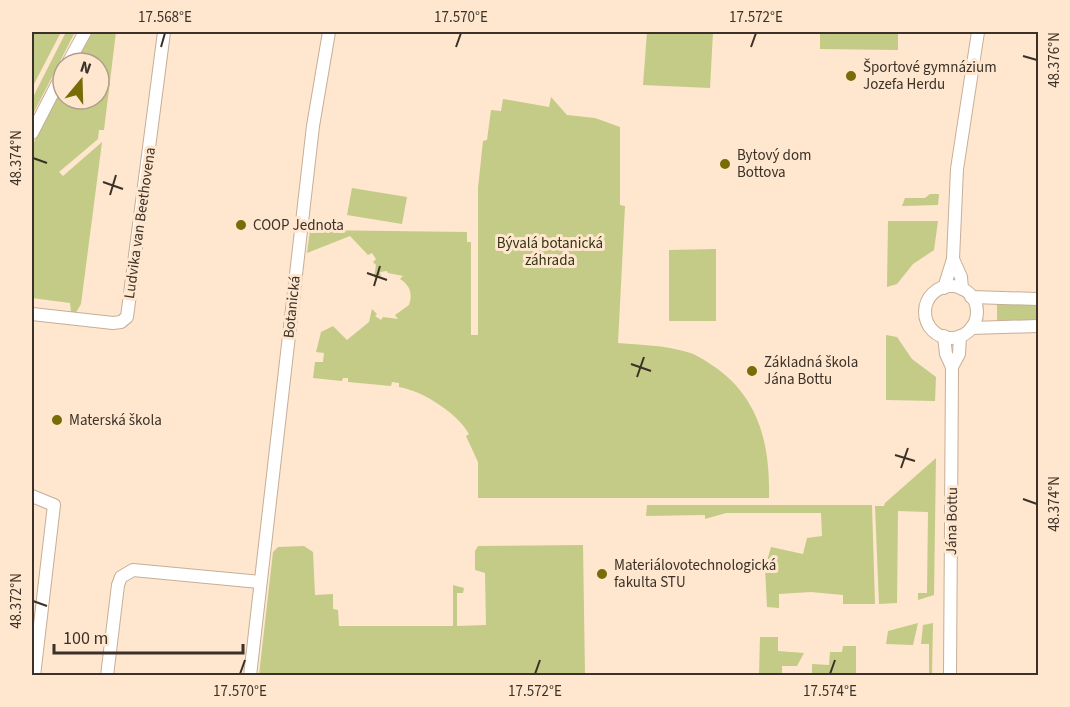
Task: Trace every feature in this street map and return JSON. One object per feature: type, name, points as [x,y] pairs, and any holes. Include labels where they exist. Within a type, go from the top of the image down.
[{"type":"street","points":[[75,51],[85,32]]},
{"type":"street","name":"Ludvika van Beethovena","points":[[32,314],[113,323],[122,322],[127,317],[164,32]]},
{"type":"street","name":"Botanická","points":[[250,675],[313,126],[329,32]]},
{"type":"street","name":"Jána Bottu","points":[[950,675],[952,367],[946,354],[944,336],[932,330],[925,314],[929,298],[944,288],[953,259],[957,169],[978,32]]},
{"type":"street","points":[[32,133],[51,96]]},
{"type":"street","name":"Jána Bottu","points":[[952,367],[977,312],[953,259]]},
{"type":"street","points":[[944,288],[967,293],[1038,299]]},
{"type":"street","points":[[944,336],[1038,326]]},
{"type":"street","points":[[32,496],[54,505],[35,629],[34,675]]},
{"type":"street","points":[[107,675],[118,585],[126,573],[133,570],[261,582]]},
{"type":"green space","points":[[32,32],[61,32],[51,51],[32,88]]},
{"type":"green space","points":[[66,32],[75,32],[65,51],[56,51]]},
{"type":"green space","points":[[91,32],[116,32],[111,73],[111,51],[81,51]]},
{"type":"green space","points":[[647,32],[713,32],[710,88],[643,85]]},
{"type":"green space","points":[[820,32],[898,32],[898,50],[820,49]]},
{"type":"green space","points":[[51,62],[51,79],[32,116],[32,99]]},
{"type":"green space","name":"Bývalá botanická záhrada","points":[[551,97],[567,115],[595,118],[620,127],[620,205],[625,206],[618,343],[661,347],[691,353],[715,367],[733,383],[745,396],[760,427],[768,461],[769,498],[478,498],[478,462],[466,436],[469,434],[457,419],[440,405],[419,393],[399,387],[399,383],[392,382],[391,386],[348,382],[348,378],[343,378],[342,381],[313,378],[315,362],[323,362],[324,353],[316,352],[321,332],[333,326],[347,340],[369,322],[372,309],[377,314],[375,316],[381,320],[383,317],[398,319],[395,315],[409,305],[411,297],[410,290],[400,279],[403,276],[387,271],[380,272],[381,276],[376,279],[374,277],[376,265],[373,262],[376,259],[372,253],[368,255],[350,236],[307,253],[310,230],[467,232],[467,242],[471,242],[471,335],[478,335],[478,188],[483,141],[487,140],[491,110],[501,111],[503,99],[549,107]]},
{"type":"green space","points":[[51,109],[51,111],[106,111],[104,130],[99,130],[98,139],[59,172],[63,176],[102,142],[81,304],[75,314],[71,312],[70,303],[32,298],[32,146]]},
{"type":"green space","points":[[352,188],[407,197],[402,224],[347,215]]},
{"type":"green space","points":[[930,194],[939,194],[938,205],[902,206],[905,198],[925,198]]},
{"type":"green space","points":[[888,221],[938,221],[934,250],[913,264],[897,284],[887,287]]},
{"type":"green space","points":[[716,249],[716,321],[669,321],[669,250]]},
{"type":"green space","points":[[997,302],[1038,303],[1038,322],[997,322]]},
{"type":"green space","points":[[886,335],[897,337],[912,359],[936,377],[935,401],[886,400]]},
{"type":"green space","points":[[936,458],[934,595],[918,600],[918,593],[927,593],[928,512],[898,511],[897,603],[879,604],[875,506],[884,506]]},
{"type":"green space","points":[[647,505],[872,505],[875,604],[843,604],[843,595],[811,592],[779,594],[779,608],[767,607],[765,568],[771,547],[803,554],[807,538],[822,536],[821,513],[726,513],[705,519],[705,515],[646,516]]},
{"type":"green space","points":[[583,545],[585,675],[259,675],[273,552],[278,547],[304,546],[313,552],[315,595],[333,594],[333,609],[338,610],[339,626],[453,626],[453,585],[464,588],[463,593],[457,593],[457,626],[486,625],[485,573],[475,570],[475,551],[478,546]]},
{"type":"green space","points":[[918,623],[913,645],[886,644],[888,631]]},
{"type":"green space","points":[[933,623],[932,675],[929,675],[929,644],[921,644],[923,625]]},
{"type":"green space","points":[[760,637],[778,637],[778,651],[804,653],[797,666],[782,666],[782,675],[759,675]]},
{"type":"green space","points":[[843,646],[856,646],[856,675],[812,675],[812,664],[829,665],[830,652],[842,652]]},
{"type":"place","name":"Športové gymnázium Jozefa Herdu","points":[[851,76]]},
{"type":"place","name":"Bytový dom Bottova","points":[[725,164]]},
{"type":"place","name":"COOP Jednota","points":[[241,225]]},
{"type":"place","name":"Základná škola Jána Bottu","points":[[752,371]]},
{"type":"place","name":"Materská škola","points":[[57,420]]},
{"type":"place","name":"Materiálovotechnologická fakulta STU","points":[[602,574]]}]
